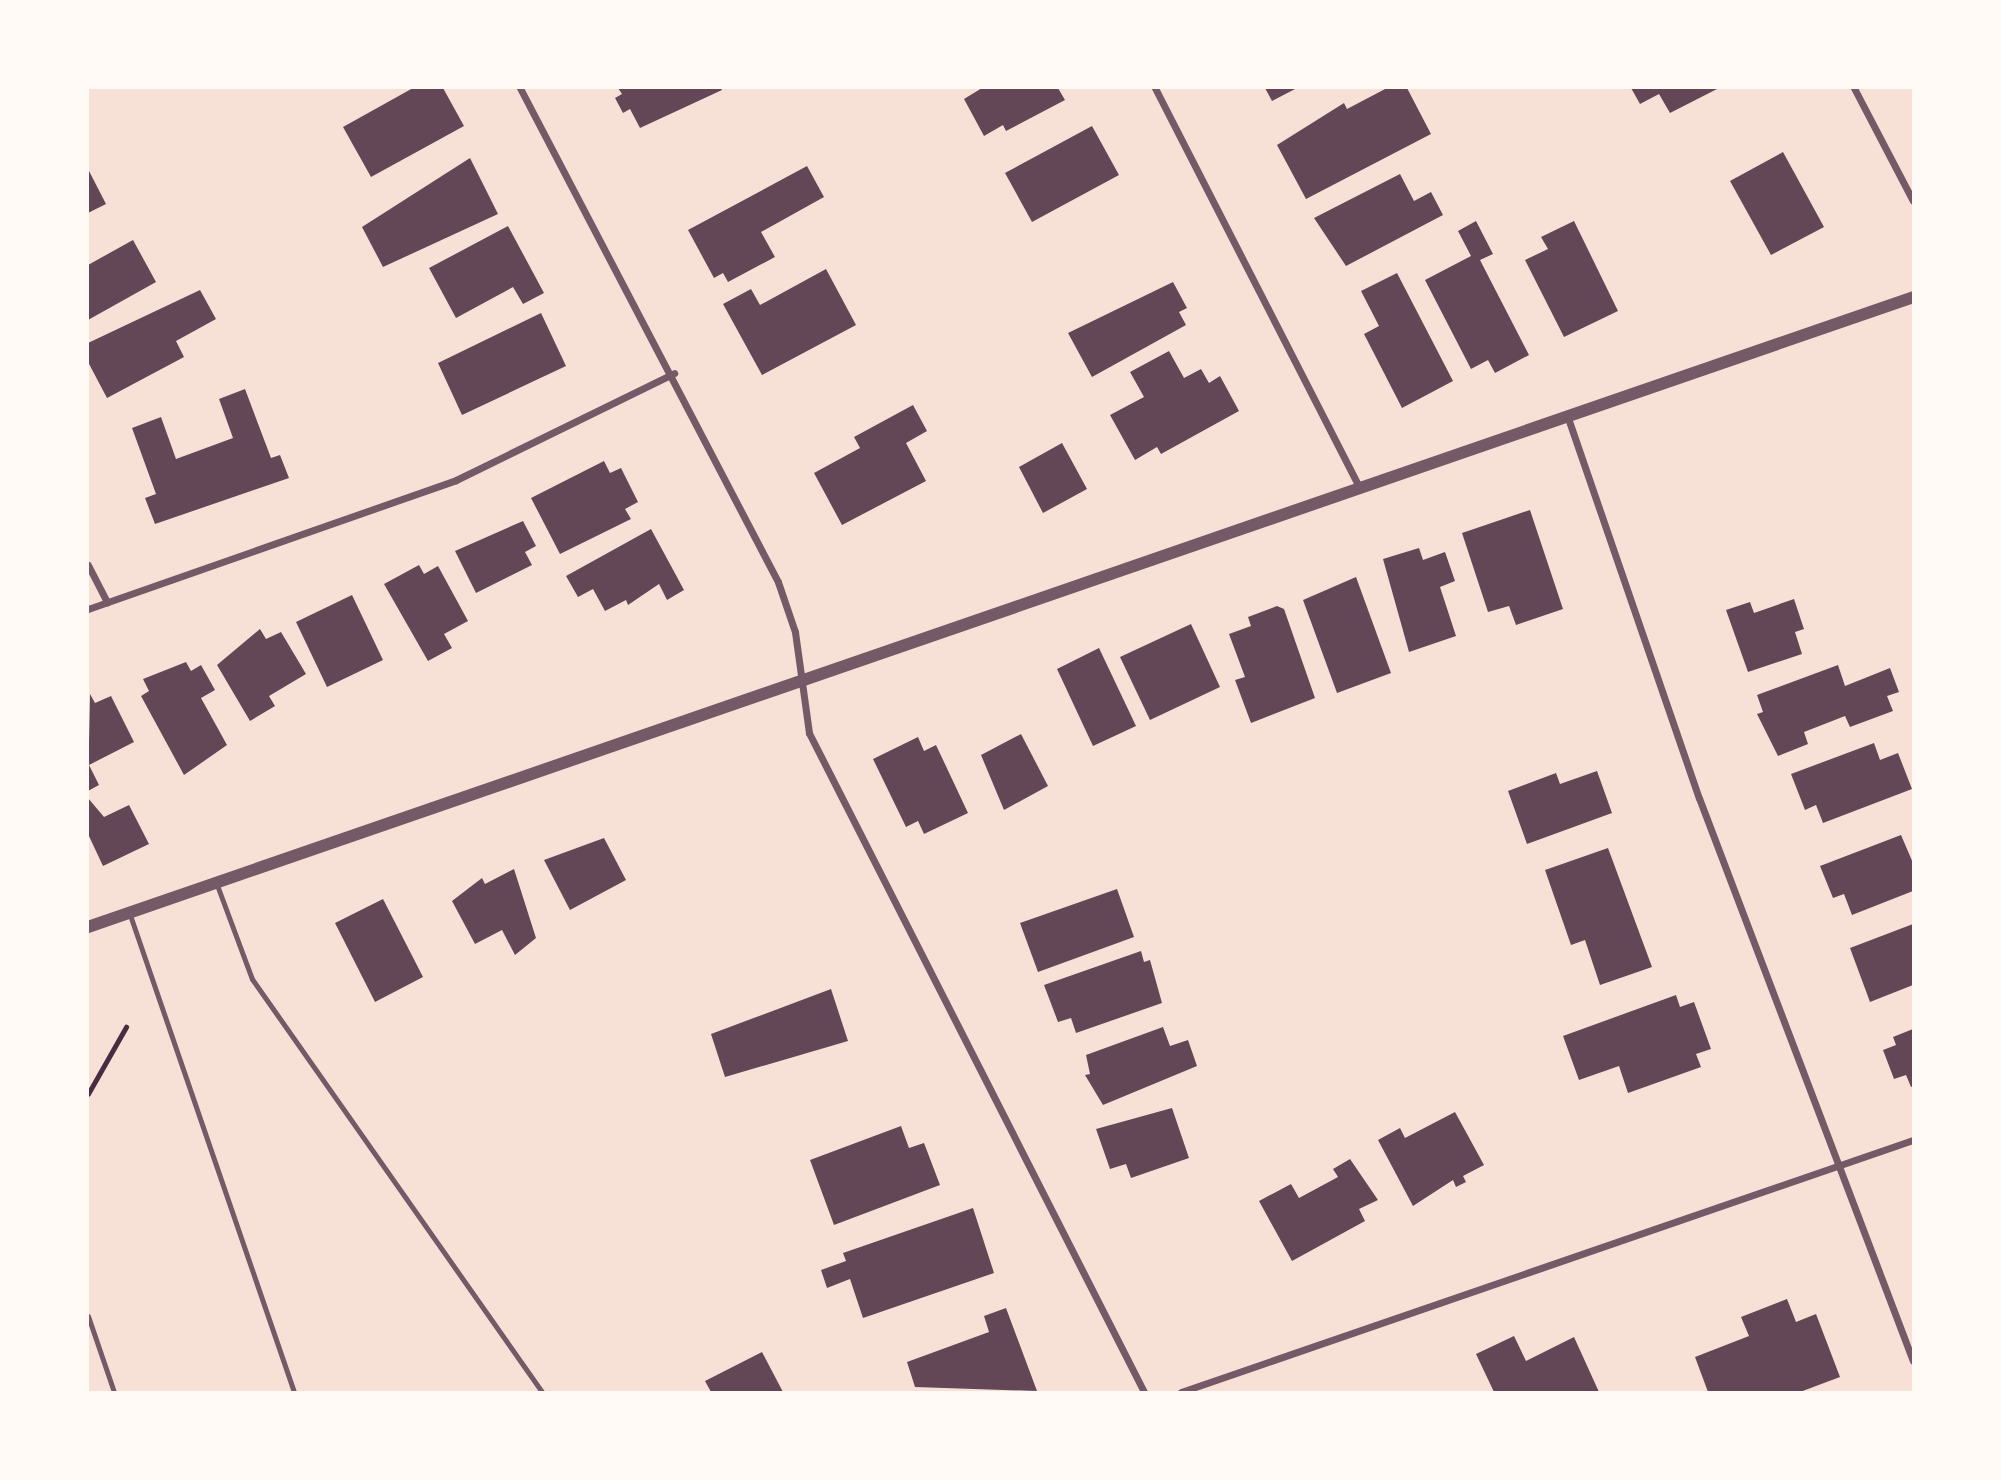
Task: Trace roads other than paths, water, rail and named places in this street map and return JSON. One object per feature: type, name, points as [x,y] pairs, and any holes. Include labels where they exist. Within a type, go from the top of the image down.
[{"type":"street","points":[[520,88],[674,373],[778,582],[795,632],[809,733],[1144,1392]]},
{"type":"street","points":[[1155,88],[1361,490]]},
{"type":"street","points":[[1854,88],[1913,201]]},
{"type":"street","points":[[88,927],[802,679],[1361,490],[1913,297]]},
{"type":"street","points":[[88,609],[456,480],[674,373]]},
{"type":"street","points":[[1568,418],[1699,798],[1913,1361]]},
{"type":"street","points":[[88,565],[107,602]]},
{"type":"street","points":[[1181,1392],[1838,1163],[1913,1140]]},
{"type":"lane","points":[[215,882],[253,979],[542,1392]]},
{"type":"lane","points":[[129,912],[294,1392]]},
{"type":"lane","points":[[88,1316],[114,1392]]}]
